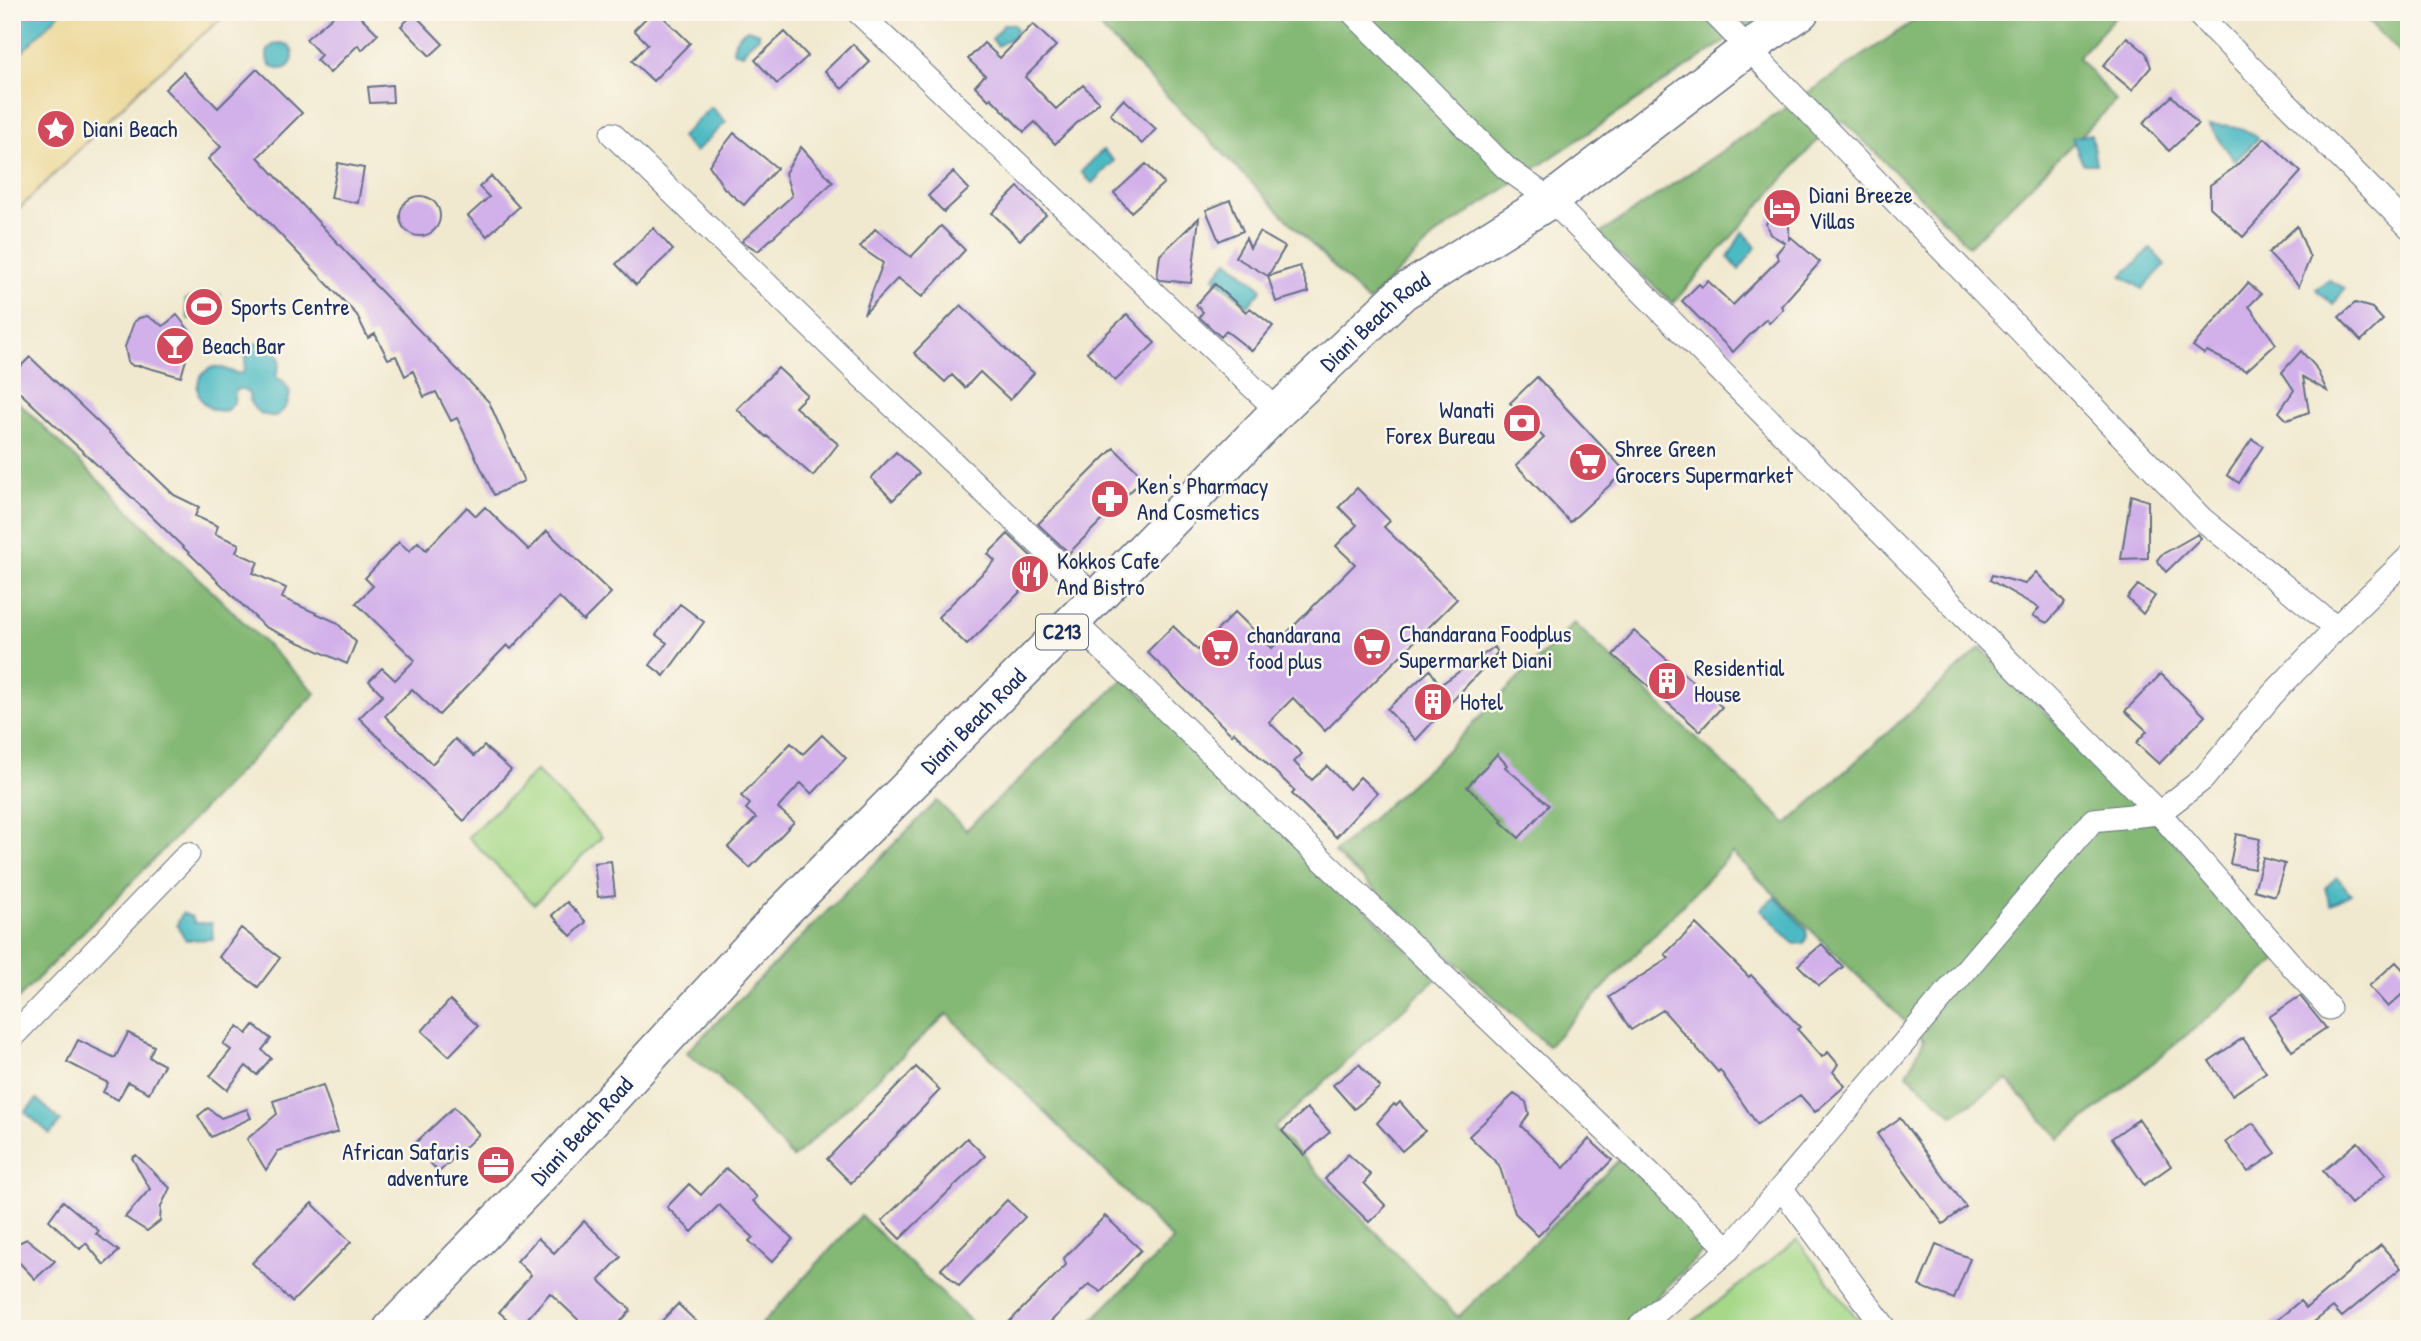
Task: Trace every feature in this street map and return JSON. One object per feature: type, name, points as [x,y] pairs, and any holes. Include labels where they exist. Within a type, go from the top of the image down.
[{"type":"main road","name":"Diani Beach Road","points":[[391,1329],[545,1171],[779,916],[1278,411],[1402,293],[1551,200],[1747,49],[1801,12]]},
{"type":"street","points":[[858,12],[1278,411]]},
{"type":"street","points":[[1352,12],[1506,168],[1551,200],[2159,813],[2329,1008]]},
{"type":"street","points":[[1713,12],[2202,519],[2336,628]]},
{"type":"street","points":[[2196,12],[2409,227]]},
{"type":"street","points":[[612,134],[852,367],[1084,610],[1729,1249]]},
{"type":"street","points":[[1637,1329],[1729,1249],[2093,820],[2159,813],[2203,779],[2272,695],[2409,557]]},
{"type":"street","points":[[12,1037],[188,854]]},
{"type":"street","points":[[1782,1189],[1886,1329]]},
{"type":"green space","points":[[1085,12],[1769,12],[1437,234],[1368,302]]},
{"type":"green space","points":[[1927,12],[2120,12],[2078,58],[2116,101],[1969,246],[1844,121],[1813,145],[1673,303],[1598,235]]},
{"type":"green space","points":[[2359,12],[2409,12],[2409,62]]},
{"type":"green space","name":"Sports Centre","points":[[220,294],[223,314],[188,319],[185,299]]},
{"type":"green space","points":[[12,396],[316,693],[12,1005]]},
{"type":"green space","points":[[1574,623],[1787,824],[1981,648],[2176,844],[2278,960],[2060,1139],[2007,1080],[1953,1115],[1907,1074],[1924,1040],[1732,853],[1548,1046],[1334,853],[1436,761]]},
{"type":"green space","points":[[1125,678],[1437,978],[1274,1128],[1458,1317],[1621,1158],[1709,1245],[1625,1329],[1083,1329],[1173,1240],[947,1014],[793,1158],[718,1077],[686,1053],[937,801],[966,830]]},
{"type":"green space","points":[[536,771],[602,837],[534,904],[468,837]]},
{"type":"green space","points":[[861,1216],[979,1329],[757,1329]]},
{"type":"green space","points":[[1797,1240],[1865,1329],[1683,1329]]},
{"type":"sand","name":"Diani Beach","points":[[60,12],[229,12],[143,86],[12,216],[12,62]]},
{"type":"water","points":[[12,12],[61,12],[12,62]]},
{"type":"water","points":[[1004,24],[1013,24],[1017,29],[1014,36],[998,46],[992,39]]},
{"type":"water","points":[[748,29],[759,33],[759,37],[749,44],[743,54],[733,51],[737,38]]},
{"type":"water","points":[[280,43],[289,47],[293,56],[289,65],[280,69],[271,65],[267,56],[271,47]]},
{"type":"water","points":[[711,107],[726,122],[695,152],[681,137]]},
{"type":"water","points":[[2209,125],[2235,127],[2258,139],[2235,161]]},
{"type":"water","points":[[2091,134],[2096,164],[2083,164],[2072,138]]},
{"type":"water","points":[[1103,150],[1114,161],[1092,183],[1081,172]]},
{"type":"water","points":[[1743,231],[1756,247],[1739,270],[1728,257]]},
{"type":"water","points":[[2151,248],[2165,265],[2142,289],[2122,276]]},
{"type":"water","points":[[1228,260],[1262,289],[1248,306],[1214,277]]},
{"type":"water","points":[[2329,280],[2345,288],[2333,305],[2316,289]]},
{"type":"water","points":[[257,343],[270,347],[279,356],[276,377],[283,381],[290,392],[284,409],[275,416],[260,413],[243,389],[235,392],[234,402],[227,410],[209,408],[199,395],[199,380],[203,373],[215,367],[243,373],[247,352]]},
{"type":"water","points":[[2337,877],[2351,894],[2331,905],[2325,888]]},
{"type":"water","points":[[1775,897],[1806,929],[1804,943],[1792,942],[1761,909]]},
{"type":"water","points":[[182,913],[192,917],[195,923],[212,923],[213,939],[186,940],[177,925]]},
{"type":"water","points":[[37,1099],[61,1121],[50,1134],[25,1112]]},
{"type":"building","points":[[338,12],[356,12],[378,34],[362,50],[358,45],[330,73],[316,60],[321,55],[306,39]]},
{"type":"building","points":[[652,12],[658,12],[690,43],[653,81],[632,61],[648,44],[634,30]]},
{"type":"building","points":[[414,14],[443,44],[430,56],[401,26]]},
{"type":"building","points":[[1033,24],[1056,46],[1025,77],[1056,109],[1083,85],[1099,102],[1055,144],[1035,122],[1024,132],[991,98],[989,100],[975,86],[985,75],[968,59],[984,43],[1000,58]]},
{"type":"building","points":[[785,32],[808,56],[777,84],[755,60]]},
{"type":"building","points":[[2127,37],[2146,53],[2151,67],[2132,90],[2103,66]]},
{"type":"building","points":[[853,44],[870,62],[842,89],[825,71]]},
{"type":"building","points":[[257,69],[302,113],[258,157],[371,281],[489,402],[524,481],[494,495],[457,418],[451,421],[436,392],[424,397],[413,371],[405,376],[396,356],[388,359],[375,334],[368,338],[357,315],[208,159],[221,147],[165,89],[183,72],[218,108]]},
{"type":"building","points":[[392,85],[393,102],[370,103],[368,87]]},
{"type":"building","points":[[2172,96],[2198,124],[2169,151],[2143,123]]},
{"type":"building","points":[[1124,99],[1156,129],[1142,144],[1110,114]]},
{"type":"building","points":[[734,133],[777,168],[744,205],[724,188],[709,165]]},
{"type":"building","points":[[2265,138],[2301,172],[2243,237],[2210,207],[2210,185],[2235,167]]},
{"type":"building","points":[[801,147],[833,182],[758,251],[742,241],[792,196],[785,173]]},
{"type":"building","points":[[338,163],[364,168],[358,203],[331,198]]},
{"type":"building","points":[[1146,164],[1164,183],[1131,212],[1114,193]]},
{"type":"building","points":[[953,172],[969,189],[944,212],[928,196]]},
{"type":"building","points":[[491,176],[519,207],[487,236],[468,216],[489,197],[479,187]]},
{"type":"building","points":[[1018,187],[1046,215],[1020,240],[992,213]]},
{"type":"building","points":[[420,196],[428,197],[434,202],[439,208],[439,224],[434,230],[428,235],[420,236],[412,235],[406,230],[401,224],[400,216],[401,208],[406,202],[412,197]]},
{"type":"building","points":[[1230,200],[1243,231],[1219,241],[1206,210]]},
{"type":"building","points":[[1775,213],[1783,214],[1789,219],[1789,239],[1791,237],[1820,262],[1781,306],[1783,309],[1769,323],[1766,319],[1733,352],[1682,301],[1699,284],[1702,287],[1708,281],[1733,305],[1779,259],[1776,254],[1785,243],[1770,234],[1766,224],[1769,217]]},
{"type":"building","points":[[1199,218],[1191,283],[1160,280],[1157,277],[1160,255]]},
{"type":"building","points":[[941,226],[965,250],[922,297],[898,278],[864,314],[883,263],[860,247],[875,229],[911,257]]},
{"type":"building","points":[[2297,226],[2310,258],[2299,286],[2268,253]]},
{"type":"building","points":[[653,228],[673,250],[636,285],[616,264]]},
{"type":"building","points":[[1259,232],[1285,247],[1268,276],[1235,257],[1246,238],[1250,248]]},
{"type":"building","points":[[1300,266],[1309,292],[1276,302],[1268,276]]},
{"type":"building","points":[[2248,283],[2261,294],[2249,306],[2276,344],[2246,371],[2207,351],[2204,354],[2193,346]]},
{"type":"building","points":[[1215,284],[1246,312],[1250,308],[1273,326],[1252,351],[1226,331],[1221,337],[1199,317],[1203,312],[1196,305]]},
{"type":"building","points":[[2355,303],[2372,308],[2383,320],[2361,341],[2339,317]]},
{"type":"building","points":[[961,305],[1034,373],[1010,400],[980,372],[965,388],[952,375],[945,382],[914,353]]},
{"type":"building","points":[[1127,314],[1155,343],[1115,381],[1087,352]]},
{"type":"building","name":"Beach Bar","points":[[177,315],[193,335],[181,377],[133,366],[128,362],[125,347],[134,322],[147,316],[163,326]]},
{"type":"building","points":[[2301,351],[2315,366],[2327,391],[2303,377],[2309,412],[2287,420],[2279,412],[2294,390],[2282,372]]},
{"type":"building","points":[[30,357],[174,495],[199,507],[195,516],[218,526],[215,534],[239,544],[236,552],[258,562],[253,573],[286,588],[282,598],[336,622],[356,642],[347,664],[265,627],[12,385],[12,375]]},
{"type":"building","points":[[778,368],[807,395],[795,407],[838,444],[813,476],[737,409]]},
{"type":"building","points":[[1537,377],[1625,471],[1570,522],[1516,465],[1544,438],[1510,403]]},
{"type":"building","points":[[2252,439],[2263,446],[2239,483],[2227,475]]},
{"type":"building","points":[[1114,448],[1144,478],[1069,553],[1038,524]]},
{"type":"building","points":[[896,452],[919,473],[893,500],[871,478]]},
{"type":"building","points":[[1357,488],[1390,521],[1384,527],[1457,599],[1325,731],[1293,698],[1269,722],[1302,754],[1294,762],[1312,780],[1327,766],[1349,789],[1360,777],[1377,793],[1336,837],[1292,794],[1295,791],[1234,732],[1232,735],[1147,652],[1173,626],[1198,650],[1235,612],[1272,648],[1355,564],[1336,546],[1357,525],[1339,507]]},
{"type":"building","points":[[2131,495],[2148,501],[2148,558],[2121,559]]},
{"type":"building","points":[[467,507],[476,516],[485,507],[529,550],[547,531],[611,593],[583,621],[559,597],[511,649],[507,645],[439,715],[412,689],[385,716],[432,764],[455,739],[474,756],[484,746],[511,770],[464,821],[359,718],[383,695],[369,681],[382,668],[395,680],[415,660],[356,603],[373,586],[365,578],[399,542],[409,551],[418,542],[426,550]]},
{"type":"building","points":[[1008,534],[1036,561],[1030,567],[1038,574],[967,645],[938,617],[995,561],[988,554]]},
{"type":"building","points":[[2198,534],[2201,538],[2166,572],[2157,560],[2161,555]]},
{"type":"building","points":[[2036,572],[2065,603],[2047,623],[2033,616],[2039,608],[1990,580],[1992,575],[2025,584]]},
{"type":"building","points":[[2138,585],[2155,596],[2143,614],[2127,598]]},
{"type":"building","points":[[680,604],[704,622],[664,676],[650,665],[667,643],[656,635]]},
{"type":"building","name":"Residential House","points":[[1634,631],[1722,707],[1700,731],[1613,655]]},
{"type":"building","name":"Hotel","points":[[1494,647],[1498,652],[1416,740],[1387,709],[1430,670],[1440,685]]},
{"type":"building","points":[[2161,674],[2205,716],[2159,764],[2136,743],[2147,731],[2125,711]]},
{"type":"building","points":[[822,735],[846,758],[812,794],[801,783],[778,808],[794,822],[750,868],[728,847],[756,818],[746,809],[750,804],[741,796],[791,743],[803,754]]},
{"type":"building","points":[[1497,754],[1507,765],[1505,767],[1549,805],[1519,838],[1467,787]]},
{"type":"building","points":[[2236,834],[2260,839],[2254,869],[2230,864]]},
{"type":"building","points":[[2263,858],[2285,864],[2275,896],[2254,890]]},
{"type":"building","points":[[611,861],[615,895],[598,897],[594,863]]},
{"type":"building","points":[[567,902],[586,922],[571,936],[552,915]]},
{"type":"building","points":[[1696,924],[1749,977],[1751,975],[1800,1027],[1797,1029],[1822,1057],[1828,1052],[1838,1064],[1833,1072],[1845,1086],[1815,1112],[1800,1095],[1757,1124],[1720,1070],[1718,1072],[1663,1010],[1631,1030],[1609,997],[1669,958],[1665,954]]},
{"type":"building","points":[[241,928],[280,958],[258,987],[219,957]]},
{"type":"building","points":[[1822,944],[1843,967],[1819,986],[1798,965]]},
{"type":"building","points":[[2396,962],[2409,976],[2409,988],[2388,1007],[2369,986]]},
{"type":"building","points":[[2300,996],[2326,1028],[2292,1051],[2269,1017]]},
{"type":"building","points":[[450,1000],[478,1026],[449,1056],[422,1031]]},
{"type":"building","points":[[254,1025],[271,1039],[262,1050],[271,1058],[257,1075],[246,1066],[227,1090],[210,1076],[231,1050],[223,1044],[238,1026],[247,1034]]},
{"type":"building","points":[[128,1033],[154,1046],[149,1057],[164,1065],[149,1093],[128,1082],[118,1100],[103,1092],[108,1083],[67,1062],[78,1040],[115,1058]]},
{"type":"building","points":[[2243,1038],[2266,1072],[2232,1095],[2209,1061]]},
{"type":"building","points":[[1359,1064],[1380,1087],[1354,1109],[1333,1085]]},
{"type":"building","points":[[916,1067],[940,1090],[851,1183],[827,1159]]},
{"type":"building","points":[[323,1085],[338,1132],[278,1151],[266,1170],[247,1139],[277,1114],[273,1101]]},
{"type":"building","points":[[1514,1094],[1526,1102],[1529,1114],[1521,1126],[1564,1168],[1589,1139],[1612,1160],[1538,1236],[1515,1213],[1499,1165],[1469,1136]]},
{"type":"building","points":[[1400,1102],[1425,1131],[1402,1151],[1377,1123],[1394,1104],[1396,1106]]},
{"type":"building","points":[[454,1107],[479,1134],[439,1172],[413,1145]]},
{"type":"building","points":[[208,1108],[221,1118],[247,1109],[251,1118],[211,1137],[198,1116]]},
{"type":"building","points":[[1307,1108],[1330,1132],[1304,1155],[1282,1131]]},
{"type":"building","points":[[1900,1118],[1966,1207],[1943,1224],[1877,1134]]},
{"type":"building","points":[[2139,1119],[2171,1166],[2144,1185],[2112,1138]]},
{"type":"building","points":[[2253,1123],[2276,1153],[2248,1172],[2226,1142]]},
{"type":"building","points":[[967,1138],[985,1156],[900,1239],[882,1221]]},
{"type":"building","points":[[2358,1142],[2386,1174],[2351,1204],[2323,1171]]},
{"type":"building","points":[[1348,1154],[1371,1175],[1364,1183],[1386,1206],[1369,1222],[1325,1179]]},
{"type":"building","points":[[136,1155],[170,1188],[161,1206],[160,1221],[147,1231],[125,1217],[150,1189],[132,1158]]},
{"type":"building","points":[[726,1168],[757,1197],[753,1201],[793,1239],[772,1262],[749,1241],[753,1237],[719,1205],[692,1232],[667,1207],[689,1184],[701,1195]]},
{"type":"building","points":[[1007,1200],[1025,1217],[959,1286],[941,1269]]},
{"type":"building","points":[[63,1201],[99,1231],[96,1234],[119,1251],[104,1265],[86,1243],[80,1249],[49,1220]]},
{"type":"building","points":[[312,1203],[351,1242],[292,1302],[252,1263]]},
{"type":"building","points":[[1105,1216],[1141,1250],[1101,1292],[1089,1284],[1043,1329],[1002,1329],[1066,1265],[1064,1258]]},
{"type":"building","points":[[584,1221],[621,1257],[599,1280],[631,1310],[614,1329],[588,1329],[550,1293],[518,1329],[499,1312],[531,1275],[517,1261],[538,1238],[554,1253]]},
{"type":"building","points":[[27,1239],[55,1261],[35,1279],[12,1255],[12,1246]]},
{"type":"building","points":[[1936,1245],[1970,1258],[1954,1299],[1919,1286]]},
{"type":"building","points":[[2381,1245],[2401,1268],[2342,1317],[2333,1307],[2305,1329],[2266,1329],[2300,1301],[2306,1308]]},
{"type":"building","points":[[678,1304],[704,1329],[654,1329]]},
{"type":"place","name":"Diani Beach","points":[[56,129]]},
{"type":"place","name":"Diani Breeze Villas","points":[[1782,208]]},
{"type":"place","name":"Sports Centre","points":[[204,307]]},
{"type":"place","name":"Beach Bar","points":[[175,346]]},
{"type":"place","name":"Wanati Forex Bureau","points":[[1522,423]]},
{"type":"place","name":"Shree Green Grocers Supermarket","points":[[1588,462]]},
{"type":"place","name":"Ken's Pharmacy And Cosmetics","points":[[1110,499]]},
{"type":"place","name":"Kokkos Cafe And Bistro","points":[[1030,574]]},
{"type":"place","name":"Chandarana Foodplus Supermarket Diani","points":[[1372,647]]},
{"type":"place","name":"chandarana food plus","points":[[1220,648]]},
{"type":"place","name":"Residential House","points":[[1667,681]]},
{"type":"place","name":"Hotel","points":[[1433,702]]},
{"type":"place","name":"African Safaris adventure","points":[[496,1165]]}]
